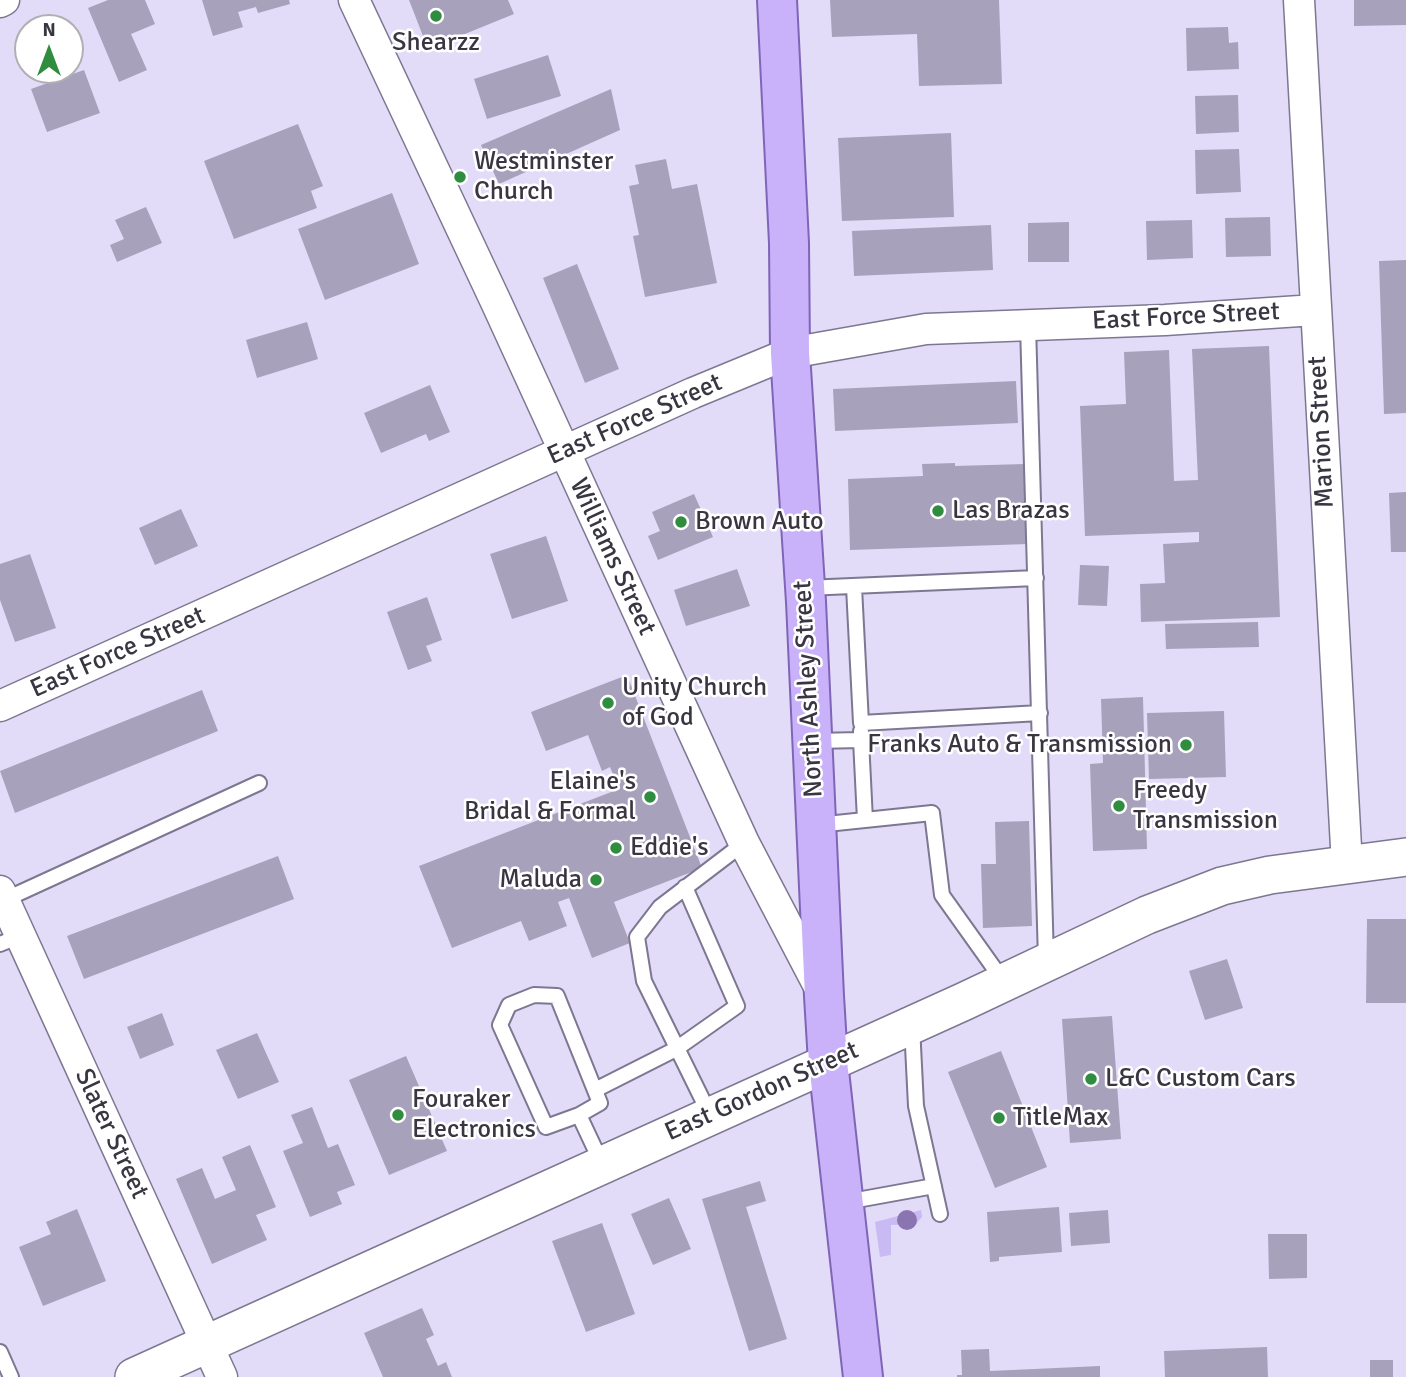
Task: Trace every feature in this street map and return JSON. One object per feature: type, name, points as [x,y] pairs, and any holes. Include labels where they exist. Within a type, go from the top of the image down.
[{"type":"main road","name":"North Ashley Street","points":[[776,0],[789,243],[790,353],[805,589],[828,1062],[863,1377]]},
{"type":"street","name":"Williams Street","points":[[354,0],[744,842],[824,996]]},
{"type":"street","name":"Marion Street","points":[[1299,0],[1347,865]]},
{"type":"street","name":"East Force Street","points":[[0,706],[693,393],[790,353],[926,329],[1165,320],[1315,310]]},
{"type":"street","name":"East Gordon Street","points":[[134,1377],[912,1025],[1147,915],[1222,886],[1270,875],[1406,857]]},
{"type":"street","name":"Slater Street","points":[[2,896],[10,940],[222,1377]]},
{"type":"lane","points":[[1028,325],[1046,962]]},
{"type":"lane","points":[[805,589],[1036,578]]},
{"type":"lane","points":[[854,587],[865,820]]},
{"type":"lane","points":[[861,723],[1040,713]]},
{"type":"lane","points":[[813,741],[861,740]]},
{"type":"lane","points":[[2,896],[259,783]]},
{"type":"lane","points":[[816,825],[932,813],[942,895],[1004,982]]},
{"type":"lane","points":[[710,1115],[644,981],[637,937],[660,907],[744,842]]},
{"type":"lane","points":[[595,1090],[676,1049],[737,1006],[685,887]]},
{"type":"lane","points":[[534,995],[557,996],[600,1103],[579,1115],[545,1127],[500,1025],[509,1005],[534,995]]},
{"type":"lane","points":[[912,1025],[916,1106],[940,1214]]},
{"type":"lane","points":[[579,1115],[602,1164]]},
{"type":"lane","points":[[844,1203],[934,1186]]},
{"type":"lane","points":[[0,1352],[11,1377]]},
{"type":"shaded area","points":[[921,1210],[922,1217],[916,1224],[891,1225],[891,1255],[880,1257],[875,1222]]},
{"type":"building","points":[[108,0],[145,0],[155,24],[131,34],[147,70],[119,82],[88,8]]},
{"type":"building","points":[[202,0],[289,0],[290,4],[258,13],[256,7],[238,12],[243,27],[213,36]]},
{"type":"building","points":[[409,0],[508,0],[514,14],[428,49]]},
{"type":"building","points":[[830,0],[999,0],[1002,84],[919,86],[917,34],[832,37]]},
{"type":"building","points":[[1354,0],[1406,0],[1406,25],[1354,26]]},
{"type":"building","points":[[1228,27],[1229,43],[1238,42],[1239,69],[1187,71],[1186,28]]},
{"type":"building","points":[[548,55],[561,96],[487,119],[474,79]]},
{"type":"building","points":[[84,70],[100,113],[47,132],[31,89],[45,84],[84,84]]},
{"type":"building","points":[[611,89],[620,130],[499,184],[481,145]]},
{"type":"building","points":[[1238,95],[1239,132],[1196,134],[1195,96]]},
{"type":"building","points":[[298,124],[323,186],[311,191],[317,208],[234,239],[204,161]]},
{"type":"building","points":[[951,133],[954,217],[842,221],[838,138]]},
{"type":"building","points":[[1239,149],[1241,192],[1196,194],[1195,150]]},
{"type":"building","points":[[666,159],[672,189],[697,184],[717,283],[645,297],[633,236],[639,235],[629,186],[639,184],[635,165]]},
{"type":"building","points":[[392,193],[419,264],[325,300],[298,229]]},
{"type":"building","points":[[146,207],[162,243],[117,262],[110,245],[124,239],[115,220]]},
{"type":"building","points":[[1270,217],[1271,256],[1226,257],[1225,218]]},
{"type":"building","points":[[1192,220],[1193,258],[1147,260],[1146,221]]},
{"type":"building","points":[[1069,222],[1069,262],[1028,262],[1028,223]]},
{"type":"building","points":[[991,225],[993,270],[854,276],[852,231]]},
{"type":"building","points":[[1406,260],[1406,413],[1384,414],[1379,261]]},
{"type":"building","points":[[577,264],[619,369],[585,383],[543,278]]},
{"type":"building","points":[[307,322],[318,359],[257,378],[246,340]]},
{"type":"building","points":[[1269,346],[1280,617],[1141,622],[1140,584],[1165,583],[1163,544],[1199,542],[1199,532],[1085,536],[1080,406],[1126,404],[1124,352],[1169,350],[1174,481],[1198,480],[1192,349]]},
{"type":"building","points":[[1016,381],[1018,423],[835,431],[833,389]]},
{"type":"building","points":[[430,385],[450,432],[429,441],[426,434],[381,453],[364,413]]},
{"type":"building","name":"Las Brazas","points":[[955,463],[955,466],[1025,464],[1028,544],[850,550],[848,479],[923,476],[922,464]]},
{"type":"building","points":[[1406,492],[1406,552],[1391,552],[1389,493]]},
{"type":"building","name":"Brown Auto","points":[[694,494],[713,537],[658,560],[648,536],[660,531],[652,512]]},
{"type":"building","points":[[181,509],[198,546],[155,565],[139,528]]},
{"type":"building","points":[[546,536],[568,601],[512,619],[490,554]]},
{"type":"building","points":[[30,554],[56,628],[15,642],[0,600],[0,564]]},
{"type":"building","points":[[1080,565],[1109,566],[1107,606],[1078,605]]},
{"type":"building","points":[[737,569],[750,606],[686,626],[674,590]]},
{"type":"building","points":[[427,597],[442,640],[426,646],[432,661],[408,670],[387,612]]},
{"type":"building","points":[[1258,622],[1259,647],[1166,649],[1165,624]]},
{"type":"building","points":[[627,675],[702,868],[614,902],[630,943],[592,958],[569,898],[558,902],[567,926],[529,941],[521,921],[452,948],[419,866],[619,789],[610,767],[602,771],[588,735],[546,751],[531,712]]},
{"type":"building","points":[[202,690],[218,731],[15,813],[0,771]]},
{"type":"building","name":"Freedy Transmission","points":[[1143,697],[1147,849],[1093,851],[1090,764],[1103,763],[1101,699]]},
{"type":"building","name":"Franks Auto & Transmission","points":[[1224,711],[1226,777],[1149,779],[1147,713]]},
{"type":"building","points":[[1029,821],[1032,926],[983,928],[981,864],[996,864],[995,822]]},
{"type":"building","points":[[278,856],[294,899],[84,979],[67,936]]},
{"type":"building","points":[[1367,919],[1406,919],[1406,1003],[1366,1003]]},
{"type":"building","points":[[1227,959],[1243,1008],[1205,1020],[1189,971]]},
{"type":"building","points":[[162,1013],[174,1045],[140,1059],[127,1027]]},
{"type":"building","name":"L&C Custom Cars","points":[[1112,1016],[1121,1139],[1070,1143],[1062,1019]]},
{"type":"building","points":[[257,1033],[279,1082],[238,1099],[216,1050]]},
{"type":"building","points":[[1001,1051],[1047,1167],[995,1188],[948,1072]]},
{"type":"building","name":"Fouraker Electronics","points":[[406,1056],[447,1151],[389,1175],[349,1080]]},
{"type":"building","points":[[312,1107],[328,1148],[338,1144],[355,1185],[337,1192],[342,1204],[310,1217],[283,1151],[303,1143],[291,1115]]},
{"type":"building","points":[[250,1145],[276,1207],[256,1215],[267,1240],[212,1264],[176,1179],[202,1168],[215,1199],[236,1190],[222,1157]]},
{"type":"building","points":[[760,1181],[766,1201],[746,1207],[787,1339],[749,1351],[702,1199]]},
{"type":"building","points":[[669,1198],[691,1249],[653,1265],[631,1214]]},
{"type":"building","points":[[1059,1207],[1062,1252],[999,1257],[999,1261],[990,1262],[987,1212]]},
{"type":"building","points":[[77,1209],[106,1281],[43,1306],[19,1247],[51,1234],[46,1222]]},
{"type":"building","points":[[1108,1210],[1110,1243],[1071,1246],[1069,1213]]},
{"type":"building","points":[[602,1223],[635,1314],[586,1332],[552,1241]]},
{"type":"building","points":[[1268,1234],[1307,1234],[1307,1278],[1269,1279]]},
{"type":"building","points":[[422,1308],[434,1335],[426,1339],[438,1366],[446,1362],[452,1377],[383,1377],[364,1333]]},
{"type":"building","points":[[1267,1347],[1268,1377],[1165,1377],[1164,1351]]},
{"type":"building","points":[[989,1349],[990,1371],[1100,1366],[1100,1377],[957,1377],[962,1375],[961,1350]]},
{"type":"building","points":[[1370,1360],[1393,1360],[1393,1377],[1370,1377]]},
{"type":"place","name":"Shearzz","points":[[436,16]]},
{"type":"place","name":"Westminster Church","points":[[460,177]]},
{"type":"place","name":"Las Brazas","points":[[938,511]]},
{"type":"place","name":"Brown Auto","points":[[681,522]]},
{"type":"place","name":"Unity Church of God","points":[[608,703]]},
{"type":"place","name":"Franks Auto & Transmission","points":[[1186,745]]},
{"type":"place","name":"Elaine's Bridal & Formal","points":[[650,797]]},
{"type":"place","name":"Freedy Transmission","points":[[1119,806]]},
{"type":"place","name":"Eddie's","points":[[616,848]]},
{"type":"place","name":"Maluda","points":[[596,880]]},
{"type":"place","name":"L&C Custom Cars","points":[[1091,1079]]},
{"type":"place","name":"Fouraker Electronics","points":[[398,1115]]},
{"type":"place","name":"TitleMax","points":[[999,1118]]}]
